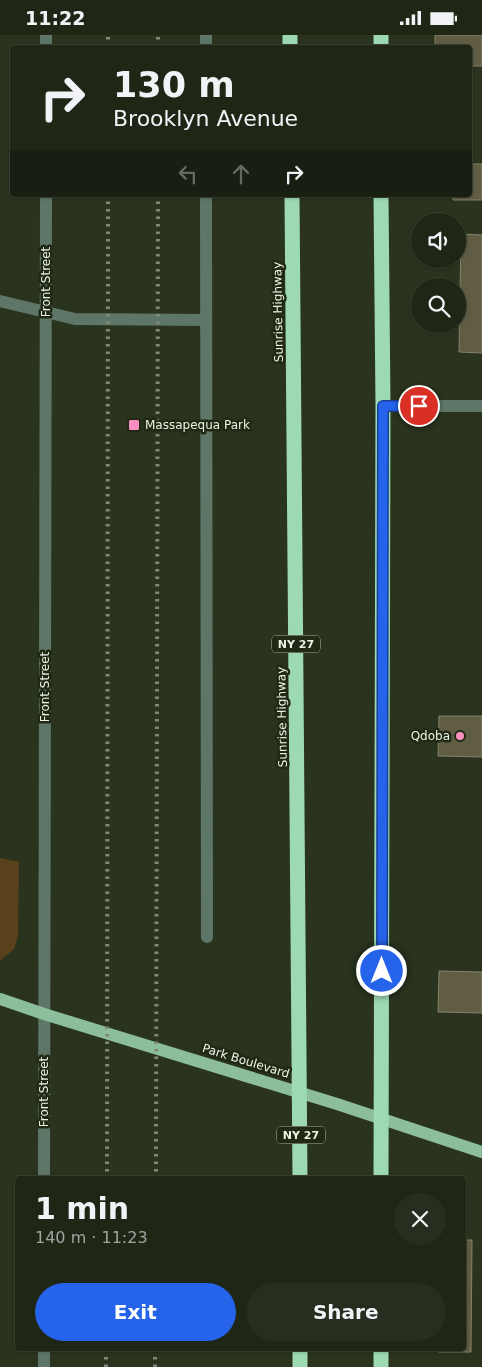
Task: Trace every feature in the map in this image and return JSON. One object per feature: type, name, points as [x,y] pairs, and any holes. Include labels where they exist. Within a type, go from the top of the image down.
[{"type":"highway","name":"Sunrise Highway","points":[[292,197],[301,1092],[300,1176]]},
{"type":"highway","points":[[381,1176],[382,197]]},
{"type":"highway","points":[[300,1351],[300,1367]]},
{"type":"highway","points":[[380,1367],[381,1351]]},
{"type":"main road","name":"Park Boulevard","points":[[0,999],[301,1092],[482,1152]]},
{"type":"street","name":"Front Street","points":[[44,1176],[46,197]]},
{"type":"street","points":[[206,197],[207,937]]},
{"type":"street","points":[[0,301],[75,319],[206,320]]},
{"type":"street","points":[[383,406],[482,406]]},
{"type":"street","points":[[44,1351],[44,1367]]},
{"type":"shaded area","points":[[0,858],[19,862],[18,936],[14,949],[0,961]]},
{"type":"building","points":[[435,35],[482,35],[482,66],[472,66],[472,45],[435,45]]},
{"type":"building","points":[[472,164],[482,164],[482,200],[453,200],[453,197],[472,197]]},
{"type":"building","points":[[466,234],[482,235],[482,353],[459,352],[459,333],[466,333],[466,278],[460,278],[460,268],[466,268]]},
{"type":"building","name":"Qdoba","points":[[439,716],[482,716],[482,757],[438,756]]},
{"type":"building","points":[[439,971],[482,972],[482,1013],[438,1012]]},
{"type":"building","points":[[466,1240],[472,1240],[471,1352],[438,1352],[466,1351]]},
{"type":"railway","points":[[108,35],[108,45]]},
{"type":"railway","points":[[158,35],[158,45]]},
{"type":"railway","points":[[107,1176],[108,197]]},
{"type":"railway","points":[[156,1176],[158,197]]},
{"type":"railway","points":[[106,1351],[106,1367]]},
{"type":"railway","points":[[155,1351],[155,1367]]},
{"type":"place","name":"Massapequa Park","points":[[134,425]]},
{"type":"place","name":"Qdoba","points":[[460,736]]},
{"type":"route","points":[[382,971],[383,406],[419,406]]}]
